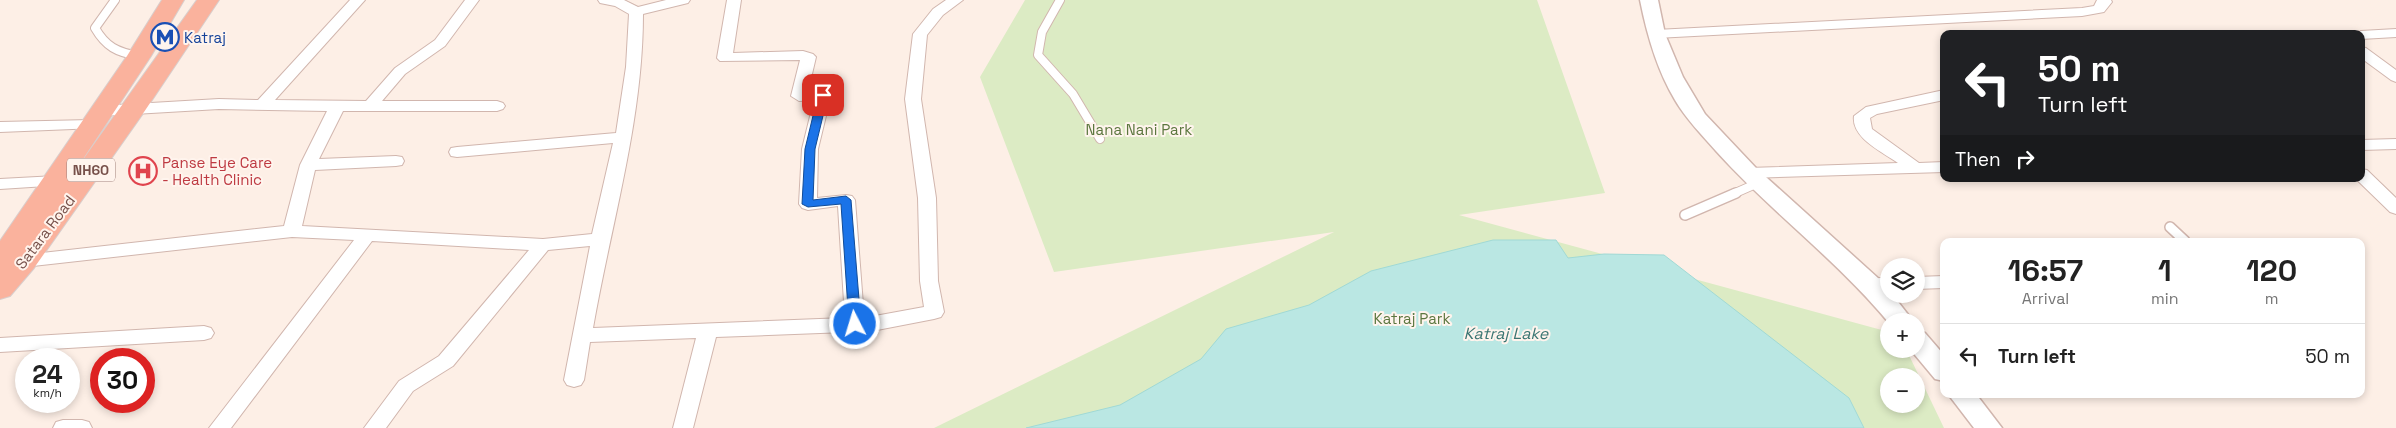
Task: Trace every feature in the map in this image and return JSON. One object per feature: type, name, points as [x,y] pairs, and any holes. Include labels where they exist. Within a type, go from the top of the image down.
[{"type":"highway","name":"NH60","points":[[12,262],[56,181],[173,0]]},
{"type":"highway","name":"Satara Road","points":[[0,290],[12,262],[135,108],[208,0]]},
{"type":"street","points":[[263,104],[358,0]]},
{"type":"street","points":[[370,106],[400,70],[440,43],[472,0]]},
{"type":"street","points":[[605,0],[619,3],[636,12],[683,0]]},
{"type":"street","points":[[734,0],[725,58],[803,55],[808,58],[799,96],[823,95],[810,149],[808,204],[846,200],[855,324]]},
{"type":"street","points":[[582,335],[872,324],[934,312],[929,280],[927,198],[913,99],[920,34],[938,12],[956,0]]},
{"type":"street","points":[[1649,0],[1656,34],[1685,100],[1753,178],[1879,283],[1896,313]]},
{"type":"street","points":[[1656,34],[2082,12],[2100,9],[2105,2],[2104,0]]},
{"type":"street","points":[[574,380],[600,239],[630,108],[637,49],[636,12]]},
{"type":"street","points":[[2365,35],[2396,33]]},
{"type":"street","points":[[2365,54],[2396,77]]},
{"type":"street","points":[[1916,168],[1865,132],[1861,123],[1862,116],[1872,110],[1940,97]]},
{"type":"street","points":[[0,127],[96,118],[135,108],[263,104],[497,106]]},
{"type":"street","points":[[292,231],[308,166],[337,106]]},
{"type":"street","points":[[457,152],[623,137]]},
{"type":"street","points":[[2365,145],[2396,144]]},
{"type":"street","points":[[308,166],[396,161]]},
{"type":"street","points":[[1753,178],[1940,167]]},
{"type":"street","points":[[2365,178],[2396,208]]},
{"type":"street","points":[[0,184],[56,181]]},
{"type":"street","points":[[12,262],[292,231],[543,245],[600,239]]},
{"type":"street","points":[[219,428],[367,236]]},
{"type":"street","points":[[374,428],[406,386],[446,361],[543,245]]},
{"type":"street","points":[[1925,282],[1940,282]]},
{"type":"street","points":[[683,428],[708,329]]},
{"type":"street","points":[[0,345],[204,333]]},
{"type":"street","points":[[1925,350],[1940,367]]},
{"type":"street","points":[[1964,398],[1989,428]]},
{"type":"street","points":[[63,428],[82,428]]},
{"type":"lane","points":[[114,0],[96,28],[104,45],[117,51],[138,56]]},
{"type":"lane","points":[[1060,0],[1042,32],[1038,55],[1073,94],[1100,139]]},
{"type":"lane","points":[[1685,215],[1753,178]]},
{"type":"lane","points":[[2170,227],[2182,238]]},
{"type":"green space","points":[[1025,0],[1537,0],[1605,193],[1459,215],[1880,330],[1880,358],[1910,358],[1915,368],[1880,368],[1880,413],[1925,413],[1925,388],[1944,428],[934,428],[1334,232],[1054,272],[980,77]]},
{"type":"water","name":"Katraj Lake","points":[[1493,240],[1556,240],[1568,258],[1604,254],[1664,255],[1849,398],[1864,428],[1026,428],[1120,405],[1201,359],[1226,329],[1309,305],[1371,271]]},
{"type":"place","name":"Katraj","points":[[165,37]]},
{"type":"place","name":"Panse Eye Care - Health Clinic","points":[[143,171]]},
{"type":"route","points":[[823,95],[810,149],[808,204],[846,200],[855,324]]},
{"type":"park label","name":"Nana Nani Park","points":[[1139,129]]},
{"type":"park label","name":"Katraj Park","points":[[1412,318]]}]
